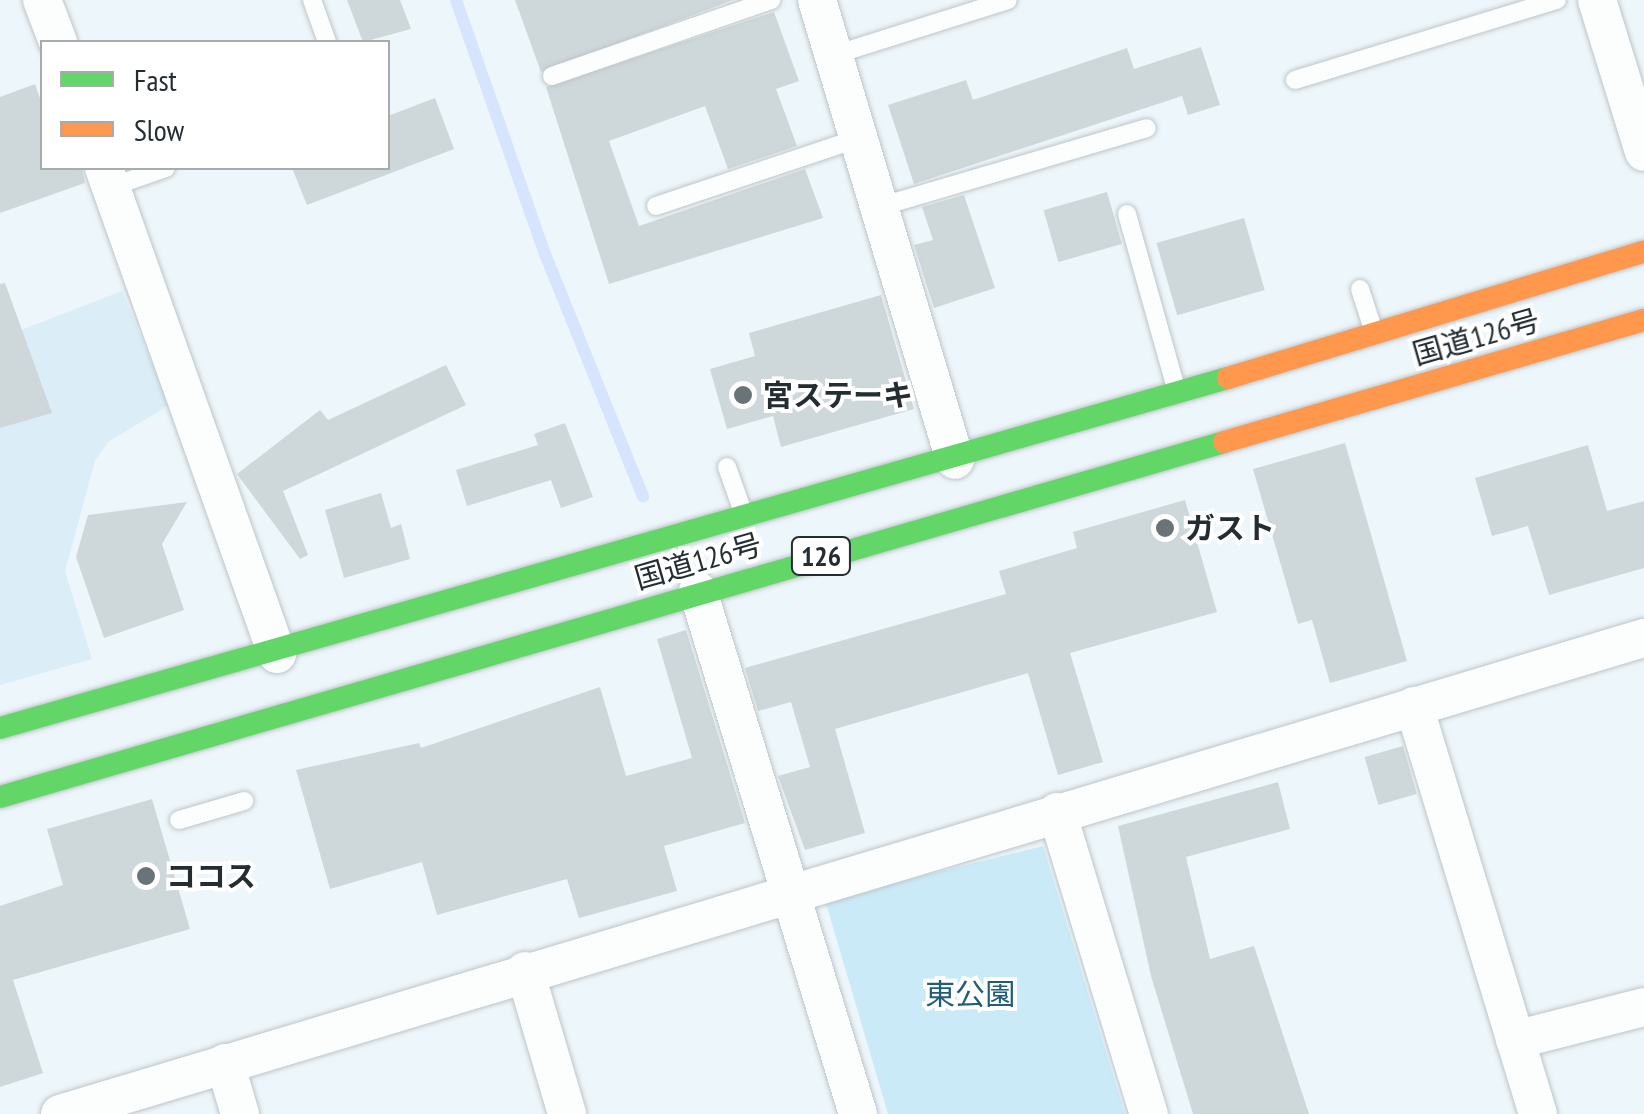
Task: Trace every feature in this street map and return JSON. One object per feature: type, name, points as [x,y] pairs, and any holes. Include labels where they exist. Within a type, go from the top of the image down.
[{"type":"highway","name":"国道126号","points":[[0,728],[745,521],[1644,252]]},
{"type":"highway","name":"国道126号","points":[[0,797],[1644,320]]},
{"type":"street","points":[[42,0],[57,40]]},
{"type":"street","points":[[817,0],[955,460]]},
{"type":"street","points":[[1598,0],[1644,152]]},
{"type":"street","points":[[107,177],[277,654]]},
{"type":"street","points":[[698,592],[858,1114]]},
{"type":"street","points":[[60,1114],[790,890],[1644,638]]},
{"type":"street","points":[[1414,706],[1538,1114]]},
{"type":"street","points":[[1057,812],[1149,1114]]},
{"type":"street","points":[[526,971],[567,1114]]},
{"type":"street","points":[[1516,1040],[1644,1007]]},
{"type":"street","points":[[225,1063],[240,1114]]},
{"type":"lane","points":[[312,0],[326,40]]},
{"type":"lane","points":[[552,76],[771,0]]},
{"type":"lane","points":[[834,55],[1008,0]]},
{"type":"lane","points":[[1295,80],[1556,0]]},
{"type":"lane","points":[[879,207],[1147,128]]},
{"type":"lane","points":[[656,206],[858,138]]},
{"type":"lane","points":[[107,177],[153,170]]},
{"type":"lane","points":[[1127,214],[1177,393]]},
{"type":"lane","points":[[1360,289],[1374,334]]},
{"type":"lane","points":[[727,467],[745,521]]},
{"type":"lane","points":[[180,820],[244,801]]},
{"type":"shaded area","points":[[122,291],[169,405],[108,442],[95,461],[65,571],[92,659],[0,685],[0,338]]},
{"type":"green space","name":"東公園","points":[[1043,846],[1125,1114],[888,1114],[825,900]]},
{"type":"building","points":[[347,0],[400,0],[411,29],[362,40]]},
{"type":"building","points":[[515,0],[733,0],[541,72]]},
{"type":"building","points":[[774,12],[799,81],[776,89],[797,146],[728,169],[705,106],[609,141],[639,226],[805,169],[823,218],[609,284],[546,87]]},
{"type":"building","points":[[1201,47],[1220,105],[1188,115],[1182,96],[914,184],[888,105],[966,80],[973,100],[1127,48],[1134,69]]},
{"type":"building","points":[[35,84],[40,98],[40,170],[82,170],[85,183],[0,213],[0,97]]},
{"type":"building","points":[[435,98],[454,149],[307,205],[293,170],[390,170],[390,115]]},
{"type":"building","points":[[1107,192],[1122,244],[1058,262],[1044,210]]},
{"type":"building","points":[[964,195],[995,288],[934,308],[914,245],[933,240],[922,207]]},
{"type":"building","points":[[1244,218],[1265,290],[1177,315],[1157,243]]},
{"type":"building","points":[[5,283],[52,413],[0,428],[0,284]]},
{"type":"building","points":[[881,295],[914,409],[781,447],[773,416],[727,429],[710,369],[755,356],[749,333]]},
{"type":"building","points":[[446,365],[466,405],[283,491],[308,555],[300,559],[237,474],[320,410],[328,420]]},
{"type":"building","points":[[565,423],[593,497],[561,508],[551,480],[467,506],[456,470],[538,445],[534,434]]},
{"type":"building","points":[[1345,443],[1407,661],[1330,683],[1312,620],[1298,624],[1253,469]]},
{"type":"building","points":[[1588,445],[1607,511],[1644,501],[1644,568],[1549,595],[1528,526],[1492,536],[1475,478]]},
{"type":"building","points":[[381,493],[391,528],[401,524],[410,559],[344,578],[325,510]]},
{"type":"building","points":[[1185,500],[1217,612],[1070,653],[1103,762],[1058,775],[1028,673],[835,729],[865,833],[805,850],[778,776],[810,767],[791,702],[758,711],[745,668],[1006,594],[999,571],[1077,548],[1073,532]]},
{"type":"building","points":[[187,502],[162,544],[184,610],[104,638],[76,557],[88,515]]},
{"type":"building","points":[[686,630],[745,823],[664,846],[677,891],[579,918],[567,879],[437,915],[422,862],[330,889],[296,770],[419,743],[421,748],[600,687],[626,776],[692,758],[657,639]]},
{"type":"building","points":[[1403,746],[1417,794],[1378,805],[1365,757]]},
{"type":"building","points":[[1278,782],[1290,829],[1186,857],[1210,959],[1254,946],[1309,1114],[1193,1114],[1151,976],[1118,826]]},
{"type":"building","points":[[152,799],[190,929],[13,980],[43,1073],[0,1087],[0,906],[63,885],[47,829]]},
{"type":"waterway","points":[[456,0],[543,249],[643,497]]},
{"type":"traffic: fast","points":[[0,728],[1228,378]]},
{"type":"traffic: fast","points":[[0,797],[1224,442]]},
{"type":"traffic: slow","points":[[1228,378],[1644,252]]},
{"type":"traffic: slow","points":[[1224,442],[1644,320]]},
{"type":"place","name":"宮ステーキ","points":[[743,395]]},
{"type":"place","name":"ガスト","points":[[1165,528]]},
{"type":"place","name":"ココス","points":[[146,876]]}]
